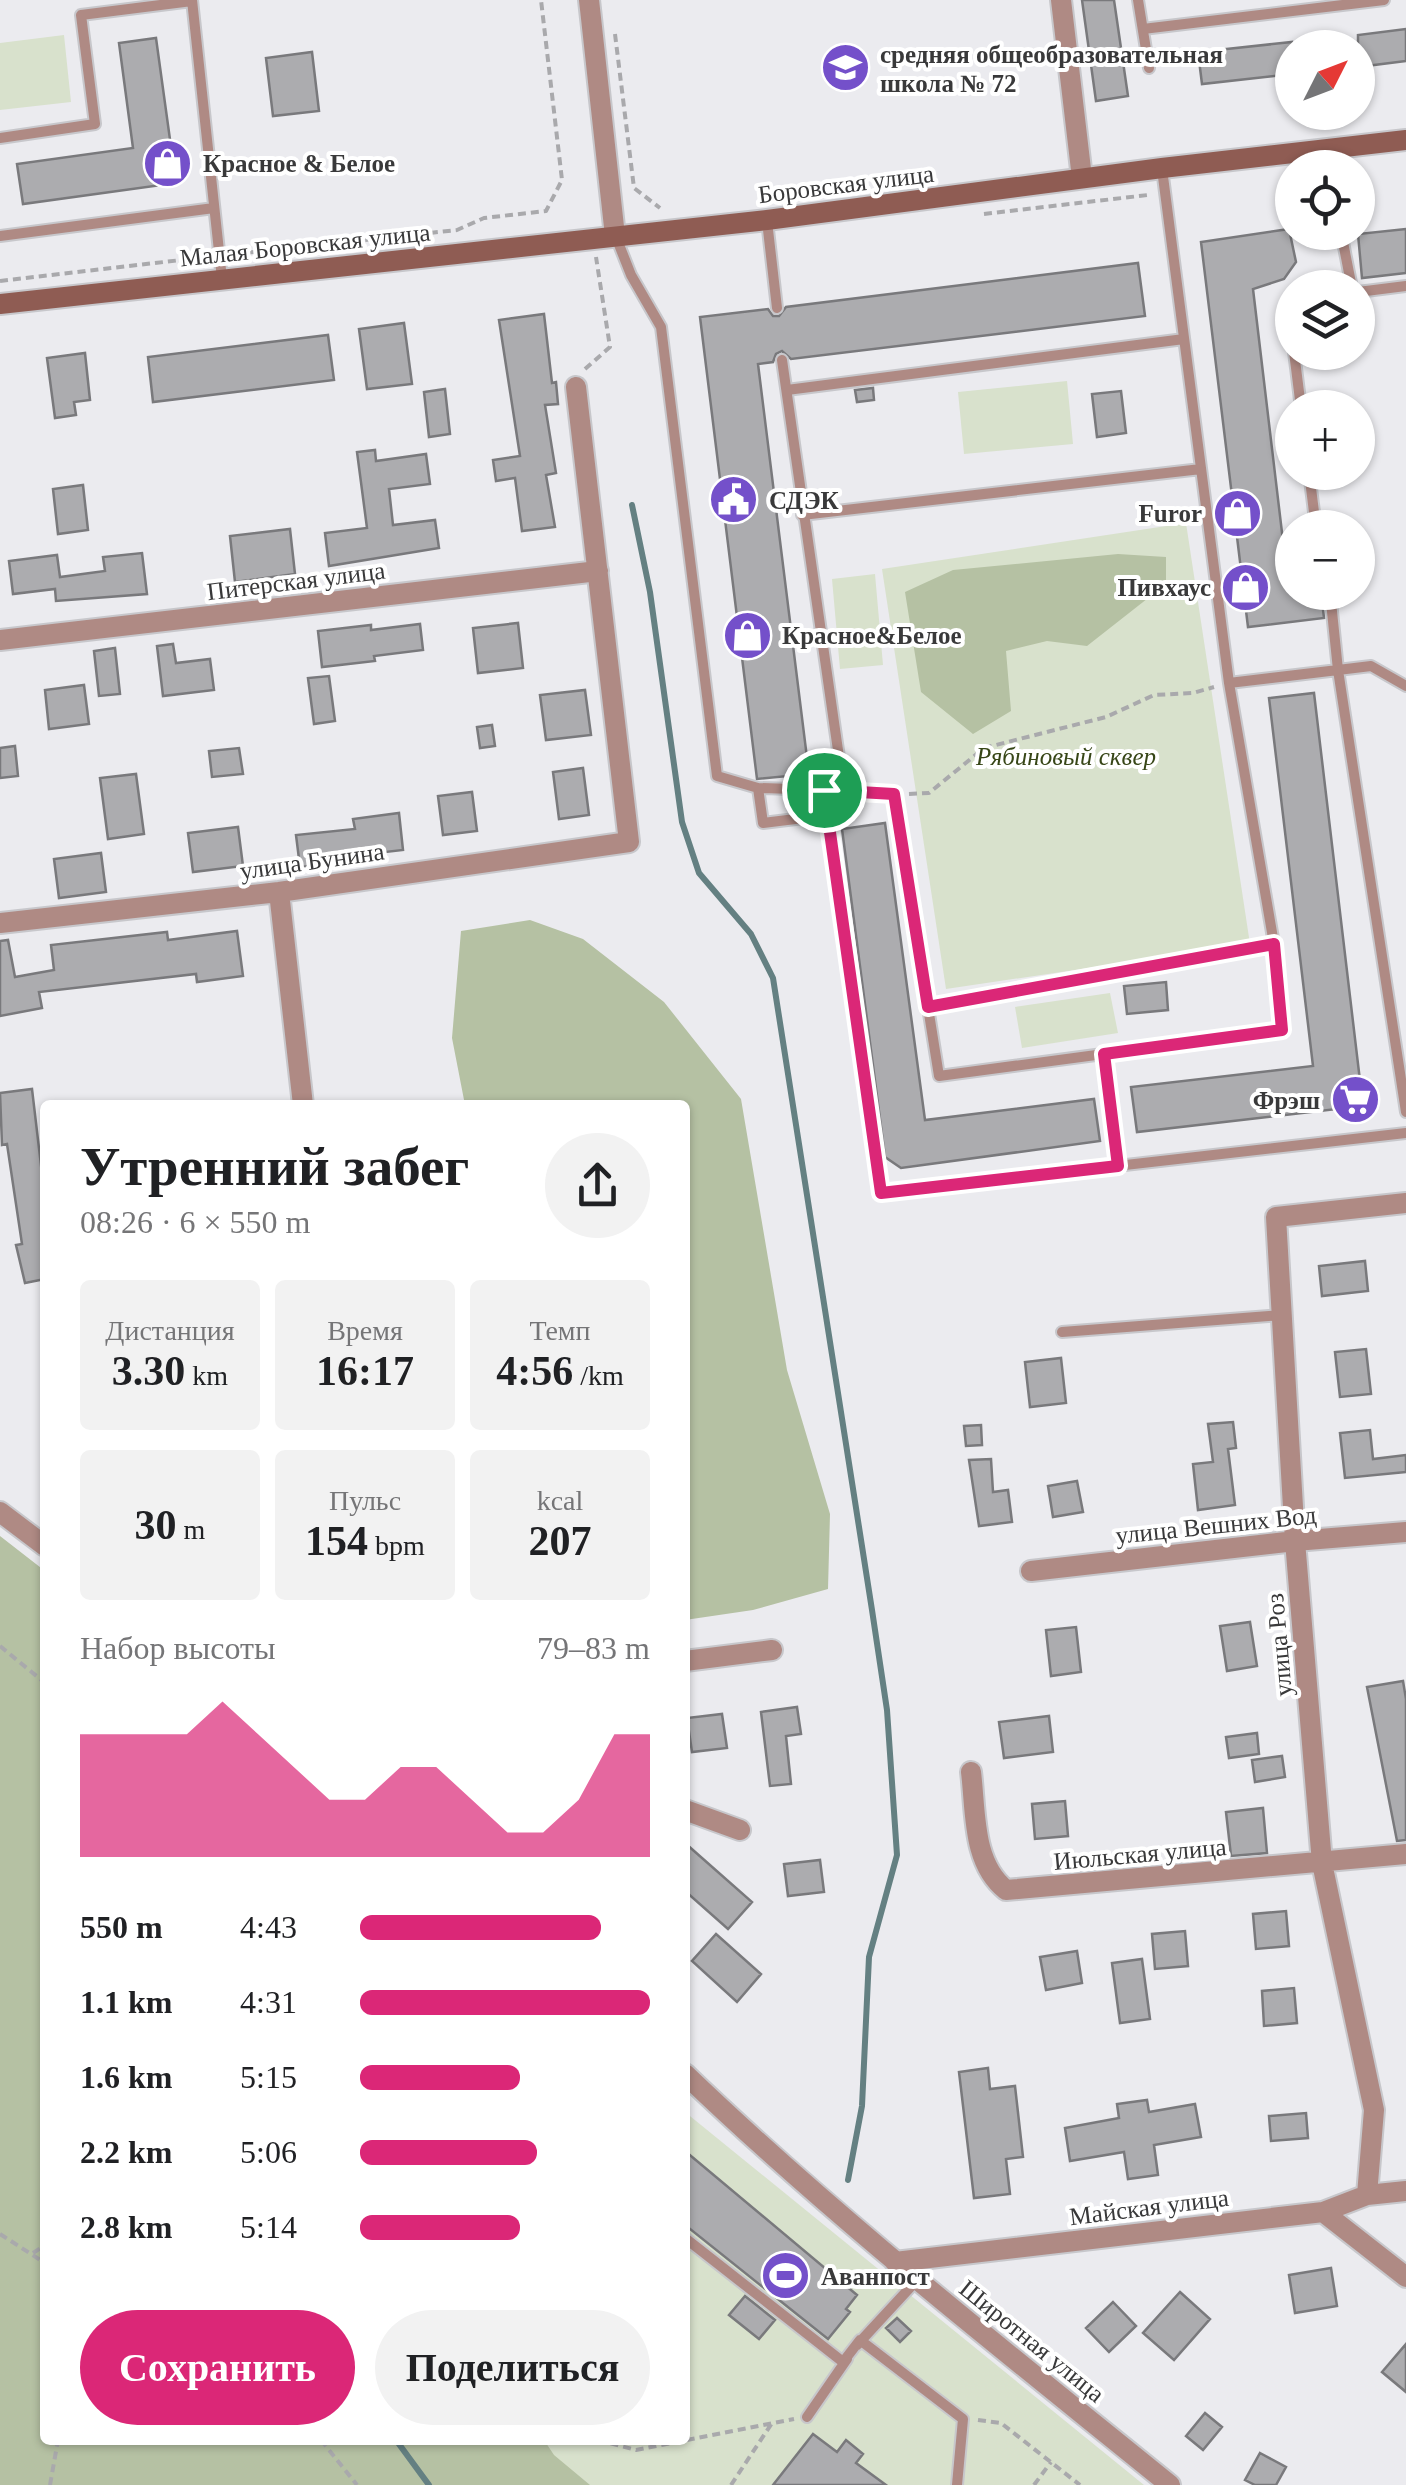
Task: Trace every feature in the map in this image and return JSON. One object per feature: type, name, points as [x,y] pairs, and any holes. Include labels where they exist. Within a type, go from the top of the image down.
[{"type":"street","points":[[589,0],[615,236]]},
{"type":"street","points":[[1061,0],[1082,178]]},
{"type":"street","name":"Боровская улица","points":[[1362,150],[1406,140]]},
{"type":"street","name":"Боровская улица","points":[[615,236],[1162,168],[1275,161]]},
{"type":"street","name":"Малая Боровская улица","points":[[0,304],[615,236]]},
{"type":"street","points":[[576,387],[598,571]]},
{"type":"street","name":"Питерская улица","points":[[0,640],[598,571]]},
{"type":"street","name":"улица Бунина","points":[[0,923],[279,892],[630,842],[598,571]]},
{"type":"street","points":[[279,892],[302,1100]]},
{"type":"street","name":"улица Роз","points":[[1367,2195],[1374,2110],[1322,1863],[1295,1541],[1276,1217],[1406,1203]]},
{"type":"street","points":[[0,1512],[40,1542]]},
{"type":"street","name":"улица Вешних Вод","points":[[1031,1571],[1406,1532]]},
{"type":"street","points":[[690,1660],[772,1650]]},
{"type":"street","name":"Июльская улица","points":[[971,1772],[980,1853],[993,1880],[1006,1890],[1406,1854]]},
{"type":"street","points":[[690,1812],[740,1830]]},
{"type":"street","name":"Широтная улица","points":[[690,2079],[764,2150],[895,2262],[1170,2485]]},
{"type":"street","name":"Майская улица","points":[[895,2262],[1323,2212],[1367,2195],[1406,2190]]},
{"type":"street","points":[[1323,2212],[1406,2278]]},
{"type":"lane","points":[[1138,0],[1149,68]]},
{"type":"lane","points":[[1143,29],[1384,0]]},
{"type":"lane","points":[[0,138],[95,124],[81,15],[192,1],[222,279]]},
{"type":"lane","points":[[615,236],[661,328],[717,776],[758,788],[894,794],[939,1076],[1282,1030],[1274,944],[1229,682],[1162,168]]},
{"type":"lane","points":[[0,236],[214,208]]},
{"type":"lane","points":[[767,220],[777,308]]},
{"type":"lane","points":[[1375,288],[1406,286]]},
{"type":"lane","points":[[787,390],[1184,339]]},
{"type":"lane","points":[[782,360],[844,792]]},
{"type":"lane","points":[[802,515],[1201,469]]},
{"type":"lane","points":[[1332,610],[1406,1112]]},
{"type":"lane","points":[[1229,682],[1370,666],[1406,686]]},
{"type":"lane","points":[[758,788],[763,823],[828,814]]},
{"type":"lane","points":[[824,790],[881,1193],[1406,1134]]},
{"type":"lane","points":[[1062,1332],[1283,1315]]},
{"type":"lane","points":[[690,2242],[843,2362],[917,2280]]},
{"type":"lane","points":[[807,2416],[860,2340]]},
{"type":"lane","points":[[860,2340],[963,2419],[957,2485]]},
{"type":"path","points":[[0,281],[456,230],[484,218],[546,210],[562,180],[541,0]]},
{"type":"path","points":[[613,20],[634,188],[660,208]]},
{"type":"path","points":[[576,387],[588,364],[610,347],[596,257]]},
{"type":"path","points":[[894,794],[929,793],[984,748],[1106,717],[1154,695],[1192,693],[1229,682]]},
{"type":"path","points":[[928,1007],[1274,944]]},
{"type":"path","points":[[1104,1054],[1118,1166]]},
{"type":"path","points":[[0,1646],[40,1679]]},
{"type":"path","points":[[0,2234],[40,2258]]},
{"type":"path","points":[[34,2254],[40,2249]]},
{"type":"path","points":[[690,2439],[807,2416]]},
{"type":"path","points":[[963,2419],[1001,2423],[1080,2485]]},
{"type":"path","points":[[731,2485],[772,2423]]},
{"type":"path","points":[[50,2485],[57,2445]]},
{"type":"path","points":[[325,2445],[357,2485]]},
{"type":"path","points":[[617,2445],[636,2450],[661,2445]]},
{"type":"path","points":[[1034,2485],[1051,2462]]},
{"type":"green space","points":[[64,35],[71,102],[0,110],[0,43]]},
{"type":"green space","points":[[1067,381],[1073,444],[964,454],[958,392]]},
{"type":"green space","name":"Рябиновый сквер","points":[[1186,523],[1250,944],[946,989],[882,569]]},
{"type":"green space","points":[[1118,554],[1166,557],[1166,584],[1087,646],[1047,641],[1006,651],[1011,711],[973,734],[921,692],[905,592],[953,570]]},
{"type":"green space","points":[[875,574],[883,665],[840,669],[832,579]]},
{"type":"green space","points":[[530,920],[583,939],[664,1002],[741,1099],[787,1370],[830,1514],[828,1589],[753,1610],[690,1619],[690,1100],[464,1100],[452,1038],[461,931]]},
{"type":"green space","points":[[1110,993],[1118,1033],[1022,1048],[1015,1007]]},
{"type":"green space","points":[[0,1536],[40,1567],[40,2445],[547,2445],[590,2485],[0,2485]]},
{"type":"green space","name":"Аванпост","points":[[690,2116],[1144,2485],[461,2485],[430,2445],[690,2445]]},
{"type":"building","points":[[1082,0],[1114,0],[1128,96],[1096,101]]},
{"type":"building","points":[[1406,29],[1406,61],[1375,65],[1375,33]]},
{"type":"building","points":[[156,38],[176,183],[23,204],[17,164],[133,148],[119,43]]},
{"type":"building","points":[[1275,44],[1275,76],[1202,84],[1198,52]]},
{"type":"building","points":[[312,52],[319,111],[273,116],[266,58]]},
{"type":"building","points":[[1406,229],[1406,273],[1375,277],[1375,270],[1361,270],[1359,250],[1375,250],[1375,232]]},
{"type":"building","points":[[1275,231],[1275,250],[1293,250],[1296,262],[1290,270],[1275,270],[1275,282],[1253,289],[1279,510],[1275,510],[1275,610],[1323,610],[1324,618],[1248,627],[1201,242]]},
{"type":"building","points":[[1138,263],[1145,316],[791,359],[782,351],[773,362],[758,364],[809,774],[757,779],[700,317],[768,309],[773,316],[779,316],[786,307]]},
{"type":"building","points":[[544,314],[558,404],[545,405],[556,473],[546,475],[555,527],[522,531],[515,478],[496,481],[493,460],[520,456],[499,320]]},
{"type":"building","points":[[404,323],[412,384],[367,389],[359,329]]},
{"type":"building","points":[[328,335],[334,380],[153,402],[148,357]]},
{"type":"building","points":[[85,353],[90,400],[74,402],[76,415],[55,418],[47,358]]},
{"type":"building","points":[[873,388],[874,400],[857,402],[855,390]]},
{"type":"building","points":[[445,389],[450,434],[429,437],[424,392]]},
{"type":"building","points":[[1121,391],[1126,433],[1097,437],[1092,394]]},
{"type":"building","points":[[375,450],[376,461],[426,454],[430,484],[389,489],[393,525],[435,520],[439,548],[329,566],[325,533],[367,528],[357,452]]},
{"type":"building","points":[[83,485],[88,530],[58,534],[53,489]]},
{"type":"building","points":[[290,529],[295,574],[235,582],[230,536]]},
{"type":"building","points":[[142,553],[147,594],[56,601],[55,589],[13,594],[9,561],[57,555],[60,577],[105,571],[103,557]]},
{"type":"building","points":[[518,623],[523,668],[478,673],[473,628]]},
{"type":"building","points":[[420,624],[423,650],[322,667],[318,631]]},
{"type":"building","points":[[173,644],[176,663],[210,659],[214,690],[163,696],[157,646]]},
{"type":"building","points":[[115,648],[120,694],[99,696],[94,651]]},
{"type":"building","points":[[329,676],[335,721],[314,724],[308,678]]},
{"type":"building","points":[[84,685],[89,724],[49,729],[45,690]]},
{"type":"building","points":[[585,690],[591,735],[546,740],[540,695]]},
{"type":"building","points":[[1314,693],[1363,1106],[1137,1132],[1131,1087],[1313,1066],[1269,698]]},
{"type":"building","points":[[492,725],[495,746],[480,748],[477,727]]},
{"type":"building","points":[[15,746],[18,776],[0,778],[0,748]]},
{"type":"building","points":[[239,748],[243,774],[212,777],[209,751]]},
{"type":"building","points":[[583,768],[589,815],[559,819],[553,772]]},
{"type":"building","points":[[136,774],[144,834],[108,839],[100,778]]},
{"type":"building","points":[[472,792],[477,831],[443,835],[438,796]]},
{"type":"building","points":[[399,813],[403,850],[333,858],[333,864],[300,867],[296,835],[355,829],[353,819]]},
{"type":"building","points":[[885,823],[925,1120],[1094,1099],[1100,1141],[901,1168],[885,1157],[842,829]]},
{"type":"building","points":[[238,827],[243,866],[193,872],[188,833]]},
{"type":"building","points":[[101,853],[106,892],[59,898],[54,859]]},
{"type":"building","points":[[237,931],[243,976],[197,982],[196,974],[39,992],[42,1008],[0,1016],[0,941],[8,940],[15,977],[54,970],[51,945],[167,932],[168,940]]},
{"type":"building","points":[[1166,982],[1168,1010],[1127,1014],[1124,986]]},
{"type":"building","points":[[32,1089],[40,1157],[40,1280],[25,1283],[16,1245],[22,1244],[7,1144],[2,1145],[0,1093]]},
{"type":"building","points":[[1365,1261],[1368,1291],[1322,1296],[1319,1266]]},
{"type":"building","points":[[1366,1349],[1371,1394],[1340,1397],[1335,1352]]},
{"type":"building","points":[[1061,1358],[1066,1403],[1030,1407],[1025,1362]]},
{"type":"building","points":[[1233,1422],[1236,1448],[1228,1449],[1235,1505],[1198,1510],[1193,1464],[1213,1462],[1208,1424]]},
{"type":"building","points":[[981,1425],[982,1445],[966,1446],[964,1426]]},
{"type":"building","points":[[1370,1430],[1373,1459],[1406,1455],[1406,1472],[1345,1478],[1340,1433]]},
{"type":"building","points":[[991,1459],[993,1492],[1008,1490],[1012,1522],[979,1526],[969,1460]]},
{"type":"building","points":[[1077,1481],[1083,1512],[1053,1517],[1048,1486]]},
{"type":"building","points":[[1250,1622],[1257,1666],[1227,1671],[1220,1626]]},
{"type":"building","points":[[1076,1627],[1081,1672],[1051,1676],[1046,1630]]},
{"type":"building","points":[[1403,1681],[1406,1840],[1397,1841],[1367,1687]]},
{"type":"building","points":[[797,1707],[801,1734],[786,1736],[791,1784],[770,1786],[761,1712]]},
{"type":"building","points":[[722,1714],[727,1748],[692,1752],[690,1718]]},
{"type":"building","points":[[1049,1716],[1053,1752],[1004,1758],[999,1722]]},
{"type":"building","points":[[1257,1733],[1259,1754],[1229,1758],[1226,1737]]},
{"type":"building","points":[[1282,1756],[1285,1777],[1255,1782],[1252,1760]]},
{"type":"building","points":[[1065,1801],[1068,1836],[1035,1839],[1032,1804]]},
{"type":"building","points":[[1263,1808],[1267,1853],[1231,1856],[1226,1812]]},
{"type":"building","points":[[690,1847],[752,1902],[728,1929],[690,1895]]},
{"type":"building","points":[[820,1860],[824,1892],[788,1896],[784,1864]]},
{"type":"building","points":[[1286,1911],[1289,1946],[1256,1949],[1253,1914]]},
{"type":"building","points":[[1185,1931],[1188,1966],[1155,1969],[1152,1934]]},
{"type":"building","points":[[716,1934],[761,1974],[737,2002],[692,1961]]},
{"type":"building","points":[[1077,1951],[1082,1983],[1046,1990],[1040,1957]]},
{"type":"building","points":[[1142,1959],[1150,2019],[1120,2023],[1112,1963]]},
{"type":"building","points":[[1294,1988],[1297,2023],[1264,2026],[1262,1991]]},
{"type":"building","points":[[988,2068],[990,2089],[1015,2086],[1023,2157],[1006,2159],[1010,2194],[974,2198],[959,2072]]},
{"type":"building","points":[[1147,2100],[1149,2112],[1195,2104],[1201,2137],[1154,2145],[1158,2175],[1128,2179],[1124,2152],[1070,2161],[1065,2128],[1119,2118],[1117,2104]]},
{"type":"building","points":[[1306,2113],[1308,2138],[1271,2141],[1269,2116]]},
{"type":"building","points":[[690,2155],[857,2295],[846,2309],[850,2312],[828,2339],[690,2229]]},
{"type":"building","points":[[1331,2268],[1337,2306],[1295,2313],[1289,2275]]},
{"type":"building","points":[[1180,2292],[1210,2319],[1174,2360],[1143,2333]]},
{"type":"building","points":[[745,2296],[775,2320],[759,2339],[729,2315]]},
{"type":"building","points":[[1113,2302],[1136,2326],[1109,2352],[1086,2328]]},
{"type":"building","points":[[897,2318],[911,2331],[900,2342],[886,2328]]},
{"type":"building","points":[[1406,2344],[1406,2392],[1382,2372]]},
{"type":"building","points":[[1205,2413],[1222,2427],[1203,2450],[1186,2436]]},
{"type":"building","points":[[813,2434],[837,2452],[846,2440],[863,2454],[856,2463],[886,2485],[773,2485]]},
{"type":"building","points":[[1260,2453],[1286,2467],[1276,2485],[1255,2485],[1245,2480]]},
{"type":"waterway","points":[[632,505],[650,592],[682,822],[699,873],[751,934],[773,978],[887,1710],[897,1855],[869,1957],[862,2106],[848,2180]]},
{"type":"waterway","points":[[400,2445],[429,2485]]},
{"type":"place","name":"средняя общеобразовательная школа № 72","points":[[845,68]]},
{"type":"place","name":"Красное & Белое","points":[[168,163]]},
{"type":"place","name":"СДЭК","points":[[734,500]]},
{"type":"place","name":"Furor","points":[[1237,513]]},
{"type":"place","name":"Пивхаус","points":[[1246,587]]},
{"type":"place","name":"Красное&Белое","points":[[747,635]]},
{"type":"place","name":"Фрэш","points":[[1355,1100]]},
{"type":"place","name":"Аванпост","points":[[786,2276]]},
{"type":"route","points":[[824,790],[894,794],[928,1007],[1274,944],[1282,1030],[1104,1054],[1118,1166],[881,1193],[824,790]]}]
